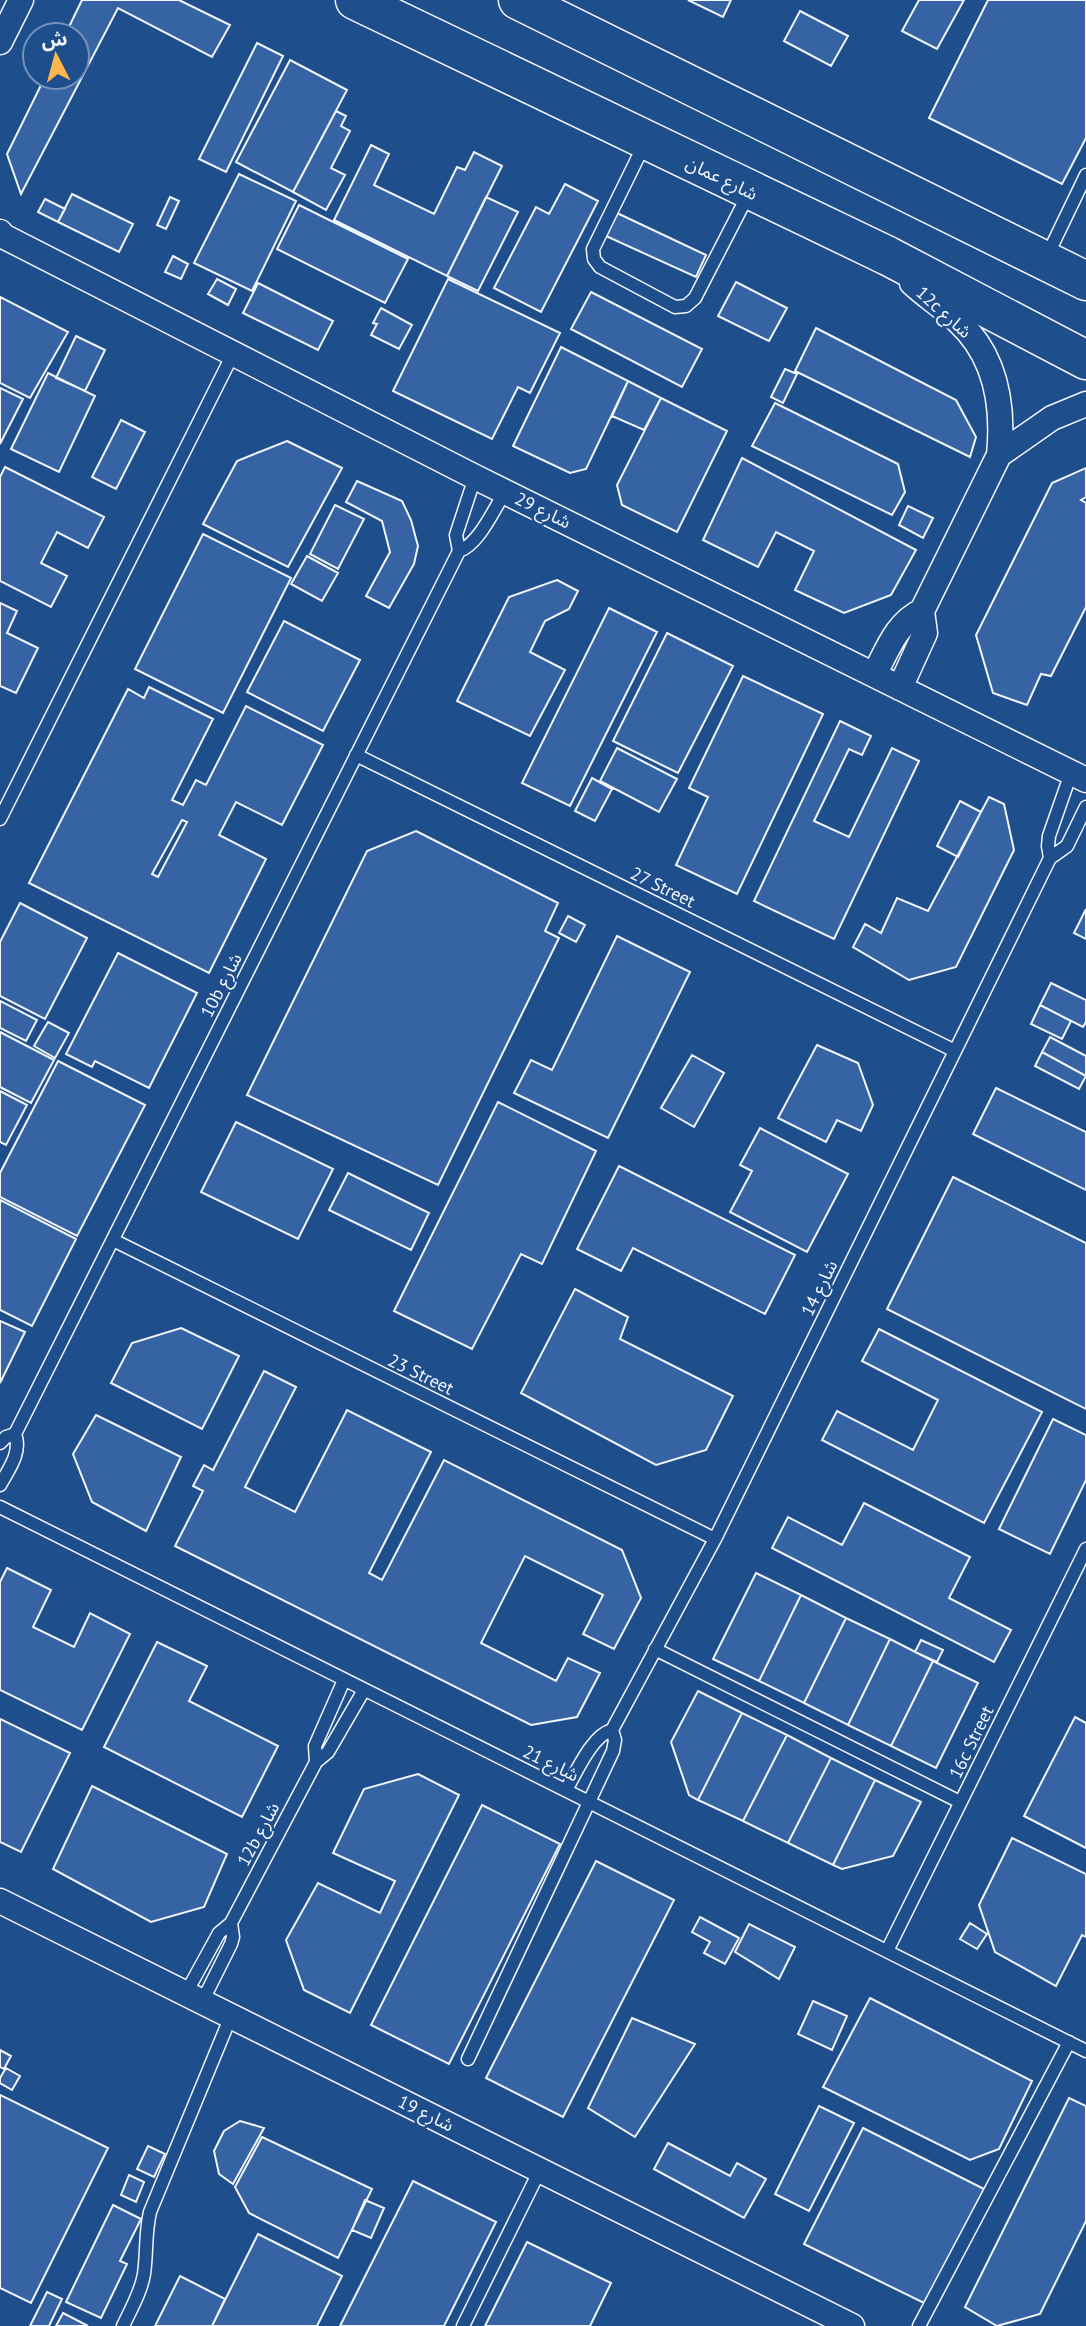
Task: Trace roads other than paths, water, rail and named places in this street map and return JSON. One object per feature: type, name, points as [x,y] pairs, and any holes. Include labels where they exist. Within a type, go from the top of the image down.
[{"type":"main road","name":"شارع عمان","points":[[355,0],[888,256],[1086,360]]},
{"type":"main road","points":[[518,0],[1086,281]]},
{"type":"street","points":[[0,42],[21,0]]},
{"type":"street","name":"شارع 29","points":[[1,235],[475,477],[1079,776]]},
{"type":"street","name":"12c شارع","points":[[874,675],[906,620],[922,611],[999,456],[1001,410],[997,388],[984,353],[973,337],[958,321],[910,282],[888,256]]},
{"type":"street","name":"12c شارع","points":[[999,456],[1052,418],[1086,404]]},
{"type":"street","name":"12c شارع","points":[[901,688],[923,640],[925,626],[922,611]]},
{"type":"street","name":"شارع 19","points":[[0,1901],[852,2326]]},
{"type":"lane","points":[[646,141],[593,249],[593,254],[600,267],[675,307],[685,306],[695,298],[750,192]]},
{"type":"lane","points":[[1045,260],[1086,174]]},
{"type":"lane","points":[[0,819],[233,354]]},
{"type":"lane","name":"10b شارع","points":[[0,1485],[16,1455],[18,1444],[15,1434],[458,551],[456,535],[475,477]]},
{"type":"lane","name":"10b شارع","points":[[458,551],[475,540],[505,492]]},
{"type":"lane","name":"27 Street","points":[[356,755],[955,1051]]},
{"type":"lane","name":"شارع 14","points":[[1050,858],[1049,836],[1079,776]]},
{"type":"lane","name":"شارع 14","points":[[566,1790],[596,1740],[603,1733],[612,1730],[715,1539],[1050,858],[1067,846],[1086,807]]},
{"type":"lane","name":"23 Street","points":[[113,1240],[715,1539]]},
{"type":"lane","points":[[0,1443],[15,1434]]},
{"type":"lane","name":"شارع 21","points":[[0,1507],[1086,2051]]},
{"type":"lane","name":"16c Street","points":[[887,1951],[1086,1549]]},
{"type":"lane","points":[[655,1649],[960,1802]]},
{"type":"lane","name":"12b شارع","points":[[316,1762],[315,1746],[344,1680]]},
{"type":"lane","name":"12b شارع","points":[[194,1998],[219,1933],[231,1923],[316,1762],[328,1752],[364,1690]]},
{"type":"lane","name":"شارع 14","points":[[468,2059],[613,1751],[615,1740],[612,1730]]},
{"type":"lane","name":"12b شارع","points":[[194,1998],[231,1944],[231,1923]]},
{"type":"lane","points":[[123,2326],[142,2282],[150,2212],[231,2016]]},
{"type":"lane","points":[[919,2326],[1069,2042]]},
{"type":"lane","points":[[463,2326],[540,2170]]}]
